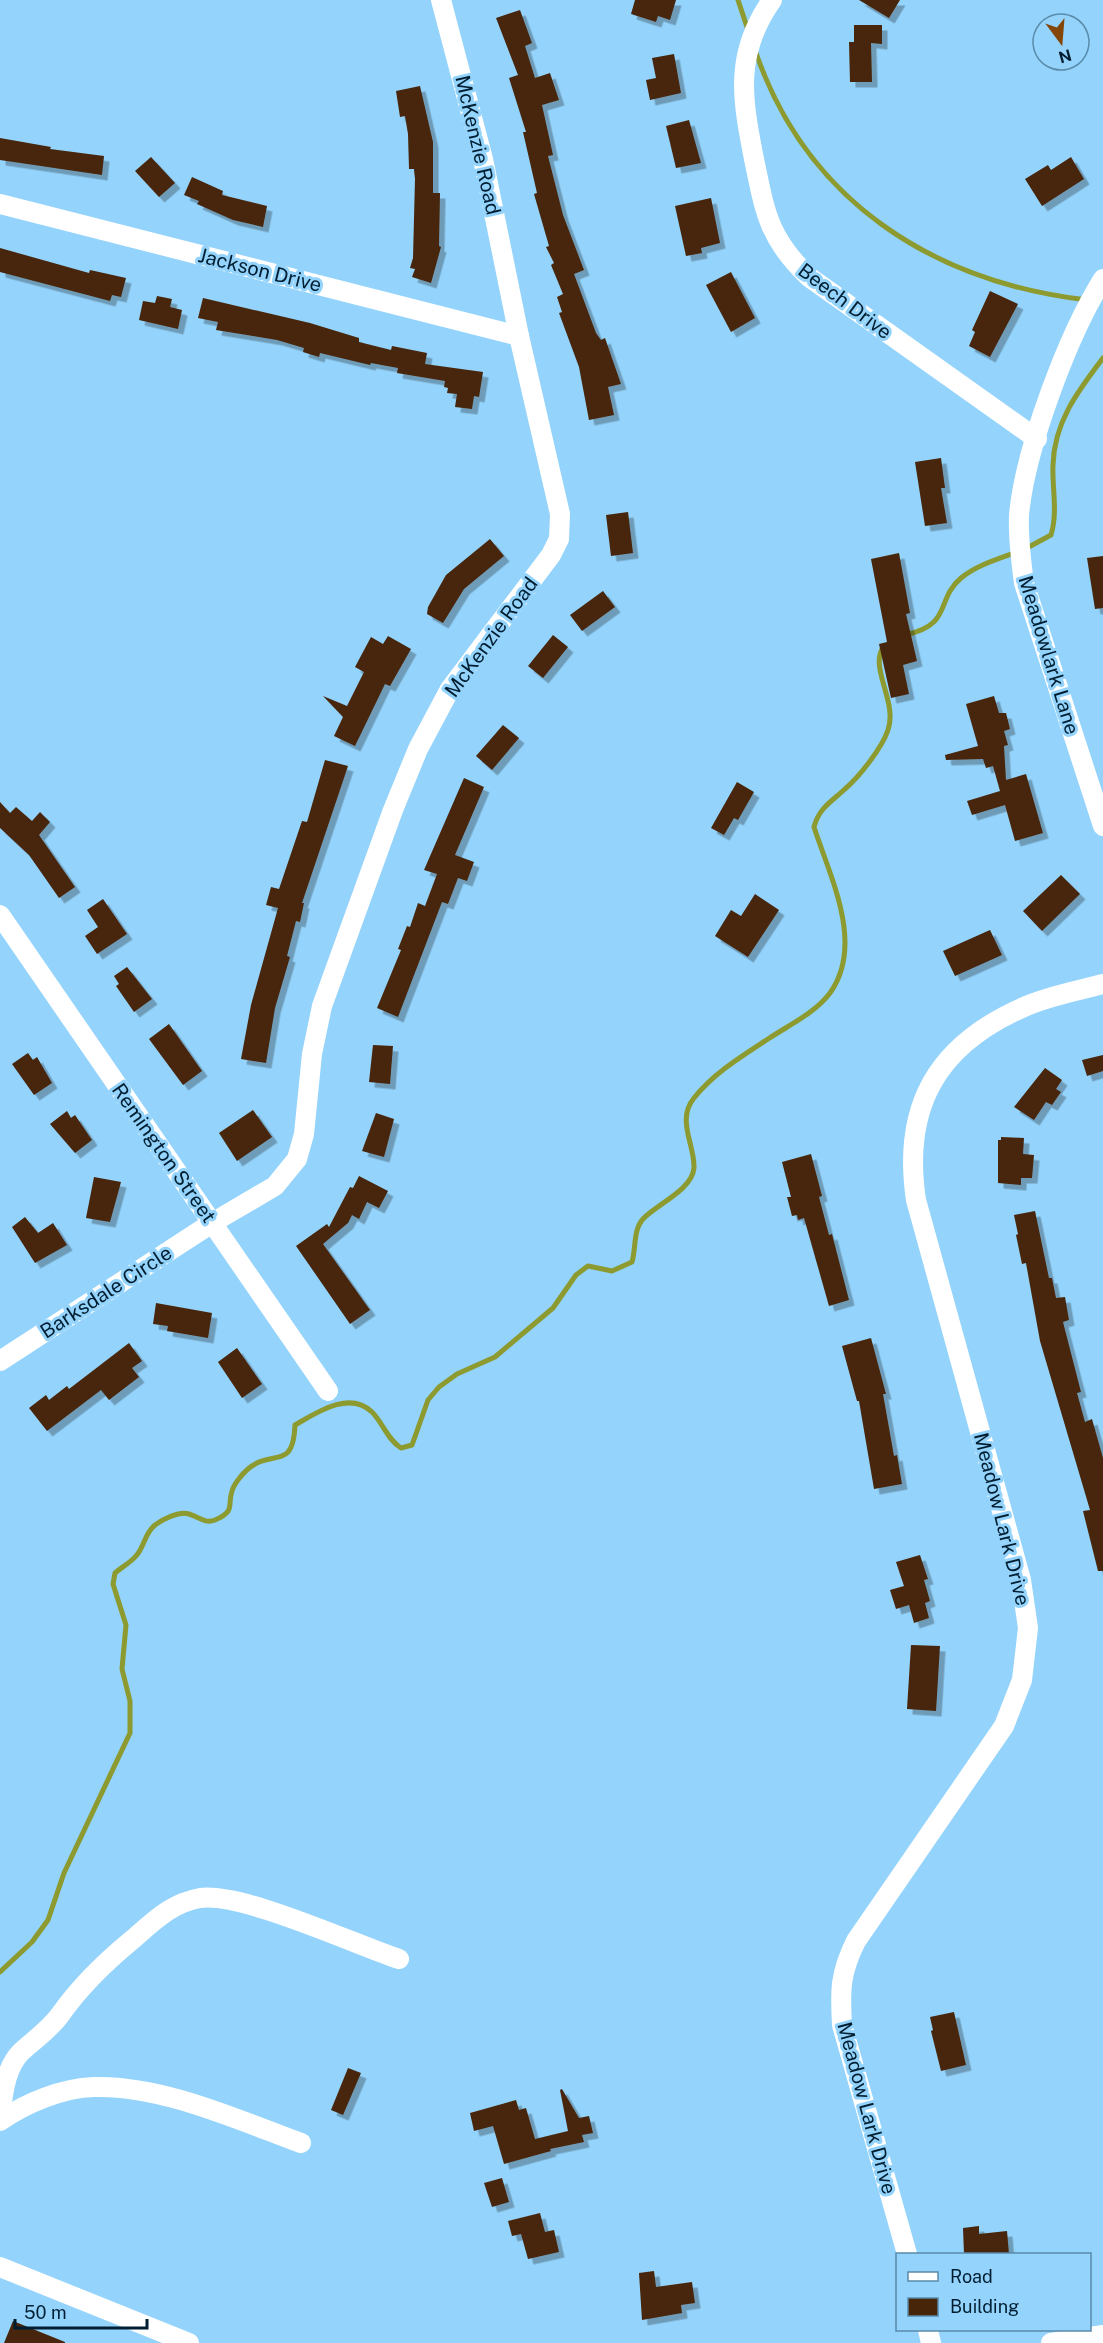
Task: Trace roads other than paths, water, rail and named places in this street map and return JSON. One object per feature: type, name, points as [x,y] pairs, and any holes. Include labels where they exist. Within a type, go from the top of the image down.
[{"type":"street","name":"McKenzie Road","points":[[212,1224],[275,1186],[297,1159],[304,1134],[312,1054],[322,1006],[393,810],[418,749],[450,689],[551,555],[559,539],[560,514],[519,336],[483,159],[441,0]]},
{"type":"street","name":"Beech Drive","points":[[772,0],[762,13],[747,46],[742,79],[744,108],[762,201],[774,237],[790,259],[809,277],[1036,439]]},
{"type":"street","name":"Jackson Drive","points":[[0,204],[519,336]]},
{"type":"street","name":"Meadowlark Lane","points":[[1103,279],[1086,306],[1049,398],[1024,484],[1019,516],[1024,583],[1103,826]]},
{"type":"street","name":"Remington Street","points":[[0,915],[328,1391]]},
{"type":"street","name":"Meadow Lark Drive","points":[[907,2253],[842,2025],[840,1985],[845,1962],[856,1941],[1004,1726],[1022,1680],[1028,1628],[1021,1580],[916,1200],[912,1171],[913,1138],[922,1105],[935,1077],[956,1049],[981,1028],[1026,1005],[1103,984]]},
{"type":"street","name":"Barksdale Circle","points":[[0,1361],[212,1224]]},
{"type":"street","points":[[0,2116],[4,2085],[19,2054],[53,2024],[92,1973],[159,1915],[177,1905],[200,1898],[222,1898],[255,1907],[399,1959]]},
{"type":"street","points":[[0,2121],[19,2108],[51,2096],[91,2087],[113,2087],[200,2106],[301,2143]]},
{"type":"street","points":[[0,2267],[177,2341]]},
{"type":"street","points":[[1051,2343],[1103,2335]]},
{"type":"waterway","points":[[738,0],[749,33]]},
{"type":"waterway","points":[[755,50],[778,103],[807,150],[842,191],[882,225],[928,253],[977,275],[1031,290],[1087,300]]},
{"type":"waterway","points":[[1025,549],[1051,535],[1054,509],[1054,449],[1058,435],[1076,395],[1103,358]]},
{"type":"waterway","points":[[905,635],[920,631],[930,625],[937,618],[953,586],[967,573],[1017,552]]},
{"type":"waterway","points":[[0,1972],[32,1942],[48,1920],[64,1873],[130,1733],[130,1701],[122,1669],[126,1625],[113,1584],[115,1573],[136,1556],[151,1529],[167,1518],[181,1514],[189,1514],[208,1521],[222,1517],[230,1508],[232,1491],[238,1479],[257,1463],[286,1454],[293,1440],[295,1425],[333,1406],[343,1403],[363,1406],[376,1416],[389,1436],[401,1448],[412,1445],[428,1400],[439,1387],[457,1374],[495,1357],[553,1308],[576,1275],[588,1266],[612,1271],[632,1262],[640,1223],[649,1213],[681,1190],[692,1176],[694,1159],[686,1124],[689,1106],[694,1098],[729,1066],[809,1013],[830,993],[840,974],[845,953],[845,932],[835,889],[814,827],[822,810],[851,784],[870,762],[888,730],[889,708],[879,664],[884,646]]}]
